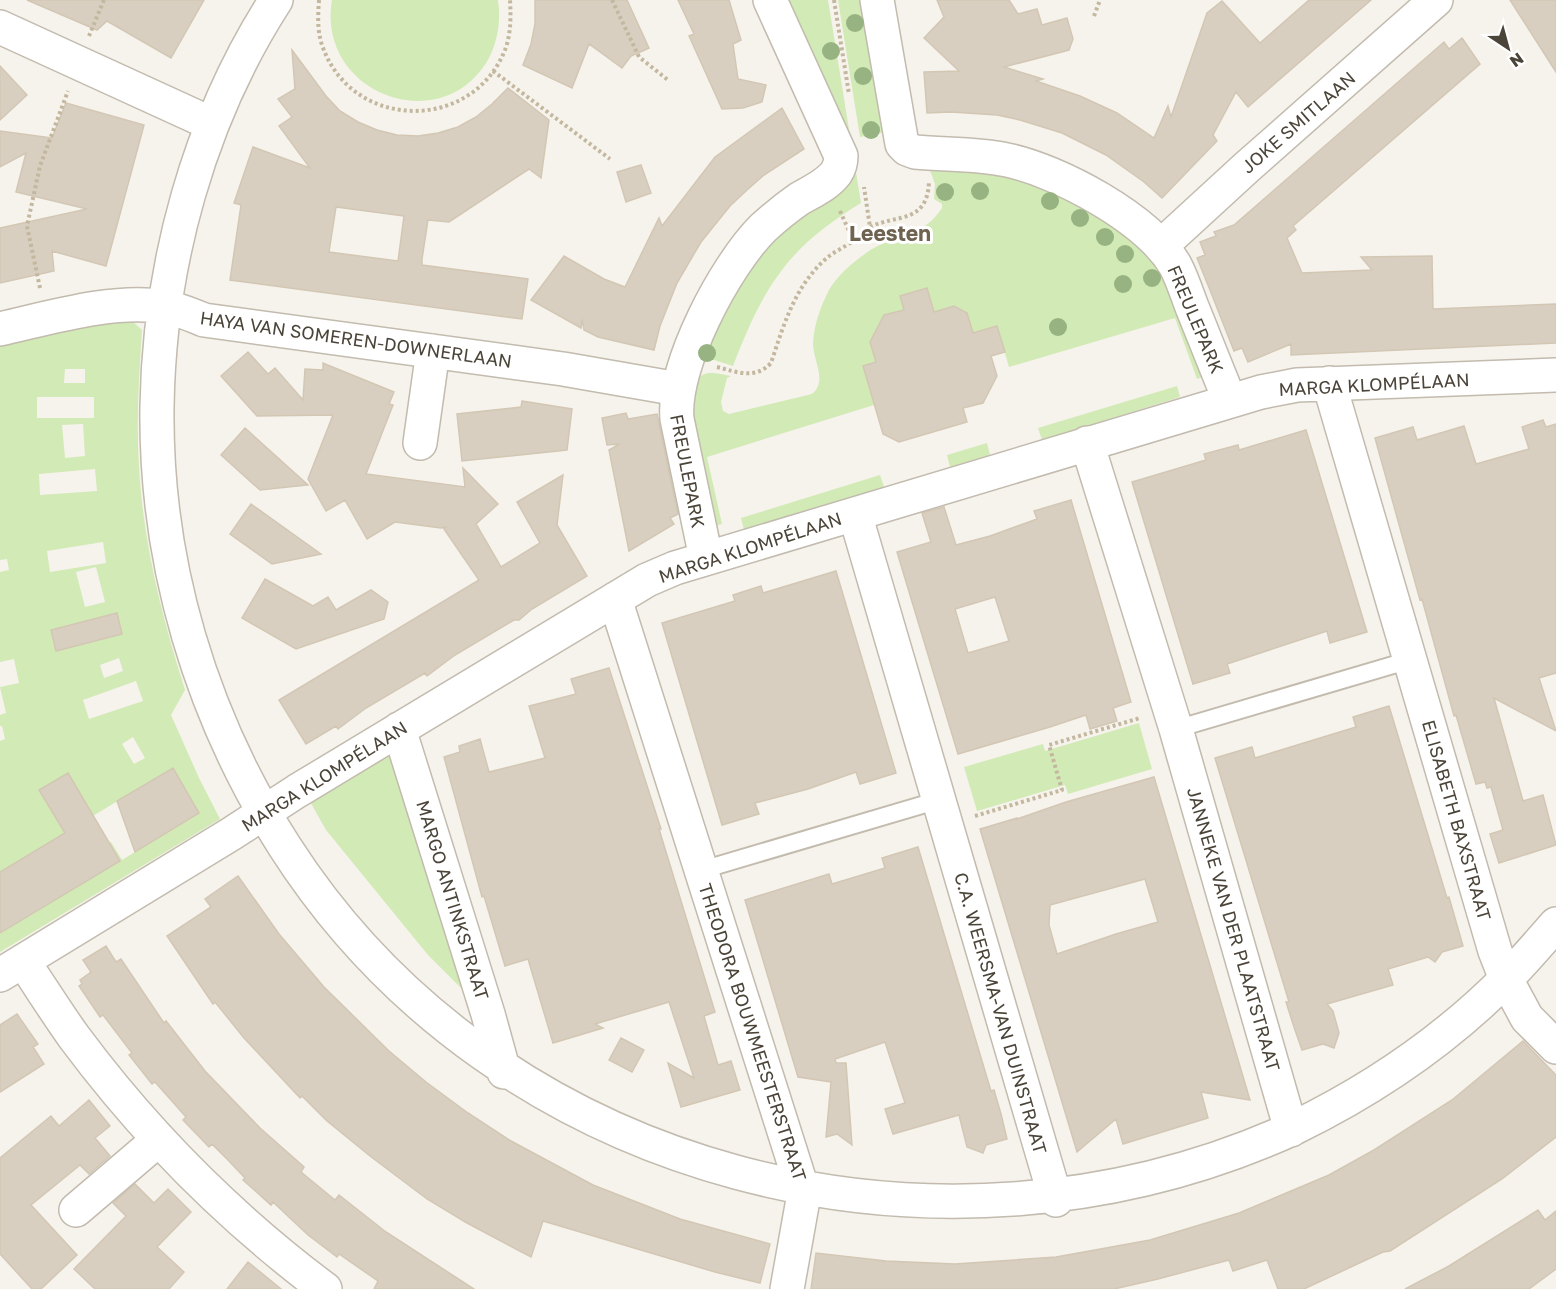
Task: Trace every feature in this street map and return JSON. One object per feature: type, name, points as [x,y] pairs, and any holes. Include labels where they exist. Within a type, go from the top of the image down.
[{"type":"street","points":[[276,0],[257,30],[212,124],[183,214],[164,307],[158,372],[157,438],[161,503],[171,568],[186,632],[207,694],[232,754],[262,812],[301,873],[353,938],[394,981],[438,1021],[504,1072],[560,1106],[618,1136],[679,1161],[741,1180],[804,1194],[867,1203],[930,1207],[993,1206],[1056,1200],[1117,1190],[1177,1174],[1235,1154],[1292,1130],[1350,1099],[1405,1064],[1457,1023],[1506,979],[1556,924]]},
{"type":"street","name":"FREULEPARK","points":[[706,558],[677,419],[675,406],[678,389],[704,316],[726,275],[762,229],[795,201],[827,182],[841,165],[841,156],[770,0]]},
{"type":"street","points":[[877,0],[907,143]]},
{"type":"street","name":"JOKE SMITLAAN","points":[[1161,246],[1436,0]]},
{"type":"street","points":[[0,27],[212,124]]},
{"type":"street","name":"FREULEPARK","points":[[907,143],[1008,160],[1042,171],[1100,199],[1140,228],[1161,246],[1175,266],[1230,401]]},
{"type":"street","name":"HAYA VAN SOMEREN-DOWNERLAAN","points":[[0,329],[89,309],[121,305],[164,307],[204,320],[563,369],[678,389]]},
{"type":"street","points":[[420,442],[433,351]]},
{"type":"street","name":"MARGA KLOMPÉLAAN","points":[[12,968],[399,729],[647,580],[675,568],[1087,443],[1230,401],[1297,385],[1556,375]]},
{"type":"street","name":"ELISABETH BAXSTRAAT","points":[[1329,383],[1495,951],[1506,979],[1527,1018],[1556,1047]]},
{"type":"street","name":"JANNEKE VAN DER PLAATSTRAAT","points":[[1087,443],[1173,719],[1292,1130]]},
{"type":"street","name":"C.A. WEERSMA-VAN DUINSTRAAT","points":[[855,513],[1056,1200]]},
{"type":"street","name":"THEODORA BOUWMEESTERSTRAAT","points":[[615,599],[804,1194]]},
{"type":"street","name":"MARGO ANTINKSTRAAT","points":[[399,729],[485,1003],[504,1072]]},
{"type":"street","points":[[12,968],[74,1036],[158,1140],[246,1226],[324,1289]]},
{"type":"street","points":[[76,1210],[158,1140]]},
{"type":"street","points":[[787,1289],[804,1194]]},
{"type":"lane","points":[[1173,719],[1291,694],[1410,660]]},
{"type":"lane","name":"THEODORA BOUWMEESTERSTRAAT","points":[[702,870],[820,835],[943,812]]},
{"type":"path","points":[[47,318],[27,226],[40,166],[104,0]]},
{"type":"path","points":[[319,0],[318,21],[322,45],[332,66],[347,84],[366,99],[388,108],[411,112],[435,110],[457,102],[477,89],[493,71],[505,49],[511,25],[510,0]]},
{"type":"path","points":[[612,0],[639,57],[668,80]]},
{"type":"path","points":[[1094,16],[1100,0]]},
{"type":"path","points":[[493,71],[610,159]]},
{"type":"path","points":[[870,227],[879,222],[909,216],[925,203],[929,181],[907,143]]},
{"type":"path","points":[[943,812],[1062,790],[1049,745],[1173,719]]},
{"type":"green space","points":[[332,0],[498,0],[497,37],[489,58],[468,83],[443,97],[415,101],[387,95],[363,82],[343,60],[332,33]]},
{"type":"green space","points":[[780,0],[828,0],[861,203],[814,236],[781,271],[756,313],[733,366],[708,358],[705,354],[750,258],[844,182]]},
{"type":"green space","points":[[838,0],[865,0],[885,132],[860,137]]},
{"type":"green space","points":[[927,162],[1037,178],[1154,251],[1203,377],[1197,379],[1175,318],[1009,367],[997,326],[973,333],[967,313],[954,306],[934,312],[904,310],[884,315],[876,362],[863,366],[874,405],[707,457],[722,524],[711,527],[685,396],[699,377],[708,373],[731,376],[727,378],[721,402],[723,411],[729,414],[812,394],[819,383],[819,370],[813,343],[818,315],[837,278],[872,249],[927,225],[942,208],[942,204],[934,199],[935,184]]},
{"type":"green space","points":[[107,320],[131,320],[142,330],[138,415],[141,495],[155,580],[185,690],[171,715],[220,819],[0,952],[0,925],[100,849],[111,842],[122,860],[169,831],[170,807],[181,824],[199,813],[174,767],[0,872],[0,741],[5,739],[2,726],[0,726],[0,715],[6,713],[0,687],[19,683],[14,659],[0,662],[0,572],[9,570],[7,559],[0,560],[0,343]],"holes":[[[65,369],[85,369],[85,383],[64,383]],[[37,397],[94,397],[94,418],[37,418]],[[83,424],[85,456],[65,458],[62,425]],[[95,469],[97,491],[40,495],[39,474]],[[103,542],[106,563],[50,572],[47,551]],[[96,567],[105,602],[85,607],[76,572]],[[117,613],[122,634],[67,648]],[[119,658],[123,671],[104,678],[100,665]],[[136,681],[143,701],[89,719],[83,700]],[[133,737],[145,758],[134,764],[122,744]]]},
{"type":"green space","points":[[1177,386],[1180,397],[1042,440],[1038,428]]},
{"type":"green space","points":[[987,443],[990,455],[950,467],[947,455]]},
{"type":"green space","points":[[880,475],[884,487],[744,530],[741,518]]},
{"type":"green space","points":[[1139,723],[1152,769],[1068,794],[1065,785],[977,811],[964,767],[1043,744],[1045,751]]},
{"type":"green space","points":[[391,751],[479,1006],[428,955],[326,830],[308,798]]},
{"type":"building","points":[[27,0],[204,0],[171,58],[107,21],[97,30]]},
{"type":"building","points":[[535,0],[627,0],[649,48],[631,56],[622,68],[589,44],[572,88],[523,65],[535,24]]},
{"type":"building","points":[[678,0],[729,0],[741,40],[733,44],[738,79],[766,85],[762,102],[743,108],[722,109],[689,36],[694,34]]},
{"type":"building","points":[[937,0],[1009,0],[1018,14],[1037,9],[1042,25],[1067,18],[1073,39],[1069,50],[1004,67],[1043,79],[1036,81],[1080,96],[1117,113],[1154,138],[1168,106],[1171,117],[1207,13],[1222,1],[1260,43],[1309,0],[1371,0],[1248,107],[1236,92],[1213,135],[1217,141],[1162,198],[1106,155],[1062,133],[997,115],[927,113],[924,72],[959,71],[924,38],[944,17]]},
{"type":"building","points":[[1510,0],[1556,0],[1556,72]]},
{"type":"building","points":[[1462,38],[1480,64],[1293,226],[1296,230],[1287,238],[1302,273],[1372,270],[1361,257],[1432,256],[1433,309],[1556,304],[1556,343],[1291,355],[1291,344],[1248,362],[1242,348],[1234,351],[1197,258],[1205,255],[1200,242],[1216,236],[1214,232],[1234,225],[1444,42],[1449,49]]},
{"type":"building","points":[[292,50],[340,111],[377,130],[397,135],[418,136],[458,127],[476,117],[508,88],[549,120],[541,178],[529,169],[449,222],[428,220],[422,259],[422,265],[528,279],[522,319],[230,280],[241,205],[234,203],[253,147],[310,168],[279,126],[292,117],[278,99],[295,89]],"holes":[[[336,207],[404,216],[398,261],[329,252]]]},
{"type":"building","points":[[0,66],[27,95],[0,120]]},
{"type":"building","points":[[66,103],[144,125],[106,266],[52,251],[54,271],[0,283],[0,228],[87,209],[16,192],[26,153],[0,167],[0,131],[52,138]]},
{"type":"building","points":[[782,108],[804,149],[764,175],[747,190],[730,206],[701,242],[677,283],[660,326],[654,350],[598,337],[584,330],[582,319],[581,328],[531,300],[564,256],[604,279],[625,287],[659,218],[662,226],[715,157]]},
{"type":"building","points":[[641,165],[651,193],[626,202],[617,172]]},
{"type":"building","points":[[927,288],[934,312],[954,306],[967,313],[973,333],[997,326],[1005,352],[991,356],[997,376],[983,403],[963,408],[967,422],[899,442],[883,434],[863,366],[876,362],[870,342],[884,315],[904,310],[900,296]]},
{"type":"building","points":[[248,352],[268,374],[275,368],[303,400],[305,369],[323,370],[323,363],[394,392],[389,404],[393,405],[366,474],[465,487],[463,468],[498,504],[476,524],[501,567],[540,543],[517,502],[563,475],[557,525],[587,576],[532,609],[519,620],[514,620],[455,655],[427,676],[425,673],[366,708],[338,729],[336,726],[306,744],[279,700],[479,580],[444,529],[446,527],[395,522],[367,539],[345,500],[326,511],[308,479],[333,415],[257,416],[221,376]]},
{"type":"building","points":[[522,401],[572,409],[567,450],[462,461],[457,414],[521,407]]},
{"type":"building","points":[[626,413],[628,419],[657,414],[678,514],[670,518],[674,524],[629,551],[609,450],[620,444],[607,445],[602,418]]},
{"type":"building","points":[[1543,420],[1546,427],[1556,424],[1556,673],[1539,678],[1556,731],[1494,698],[1523,801],[1543,795],[1556,845],[1499,863],[1490,834],[1503,830],[1491,787],[1487,788],[1485,782],[1476,784],[1456,715],[1454,716],[1422,599],[1420,600],[1375,438],[1413,427],[1417,440],[1464,426],[1476,464],[1529,449],[1522,427]]},
{"type":"building","points":[[245,428],[308,485],[260,490],[221,455]]},
{"type":"building","points":[[1306,430],[1367,632],[1330,643],[1327,631],[1227,664],[1230,673],[1193,684],[1132,482],[1206,460],[1204,454],[1238,445],[1239,450]]},
{"type":"building","points":[[1071,500],[1131,702],[1113,708],[1117,721],[1090,729],[1086,715],[958,754],[897,552],[931,542],[922,513],[944,507],[956,545],[990,536],[1037,519],[1034,511]],"holes":[[[995,597],[1009,641],[968,653],[955,609]]]},
{"type":"building","points":[[251,504],[321,554],[272,564],[230,534]]},
{"type":"building","points":[[836,571],[896,773],[860,784],[856,772],[808,789],[755,803],[759,814],[722,825],[662,623],[735,601],[733,595],[761,586],[763,593]]},
{"type":"building","points":[[265,579],[313,606],[328,597],[336,610],[371,590],[388,602],[384,619],[296,649],[242,618]]},
{"type":"building","points":[[117,613],[122,634],[56,651],[51,630]]},
{"type":"building","points":[[609,668],[661,829],[659,829],[715,1012],[704,1016],[718,1065],[731,1061],[740,1090],[681,1107],[668,1063],[694,1078],[669,1002],[595,1024],[603,1028],[553,1043],[528,959],[505,966],[484,896],[482,897],[444,757],[460,752],[459,746],[480,739],[489,772],[545,758],[529,706],[576,694],[571,679]]},
{"type":"building","points":[[1389,706],[1463,946],[1442,952],[1435,962],[1428,957],[1388,969],[1393,985],[1327,1004],[1333,1011],[1339,1033],[1334,1048],[1323,1044],[1302,1050],[1215,758],[1252,747],[1255,758],[1356,727],[1353,717]]},
{"type":"building","points":[[173,768],[199,813],[135,852],[117,801]]},
{"type":"building","points":[[68,773],[120,861],[0,933],[0,872],[65,833],[39,790]]},
{"type":"building","points":[[1154,777],[1250,1100],[1201,1092],[1208,1118],[1123,1144],[1116,1119],[1077,1152],[980,829]],"holes":[[[1145,879],[1158,922],[1057,954],[1049,925],[1050,905]]]},
{"type":"building","points":[[918,847],[991,1091],[994,1090],[1007,1139],[986,1145],[983,1153],[967,1147],[959,1115],[893,1134],[885,1109],[905,1103],[885,1042],[835,1059],[836,1063],[846,1063],[852,1145],[837,1134],[826,1137],[831,1082],[798,1077],[745,900],[829,874],[832,884],[885,868],[882,858]]},
{"type":"building","points":[[238,876],[279,934],[324,987],[389,1051],[426,1082],[511,1141],[593,1185],[680,1219],[770,1244],[760,1283],[543,1221],[531,1257],[427,1199],[370,1156],[327,1121],[302,1096],[300,1098],[244,1038],[215,1002],[213,1004],[167,936],[211,907],[205,899]]},
{"type":"building","points":[[106,946],[116,962],[121,959],[164,1023],[166,1021],[205,1071],[260,1128],[304,1167],[301,1172],[335,1200],[339,1195],[386,1232],[474,1289],[374,1289],[378,1281],[339,1254],[337,1257],[308,1235],[273,1202],[271,1205],[243,1180],[245,1178],[212,1144],[209,1147],[183,1120],[186,1117],[155,1082],[152,1084],[129,1055],[132,1053],[103,1015],[100,1017],[79,986],[82,984],[80,980],[91,972],[83,960]]},
{"type":"building","points":[[17,1014],[38,1044],[33,1047],[44,1064],[0,1092],[0,1025]]},
{"type":"building","points":[[621,1038],[644,1050],[632,1072],[609,1060]]},
{"type":"building","points":[[1523,1041],[1556,1075],[1556,1137],[1502,1179],[1390,1251],[1383,1252],[1304,1289],[1278,1289],[1267,1260],[1233,1271],[1229,1260],[1114,1289],[811,1289],[816,1253],[886,1261],[955,1264],[1056,1257],[1150,1240],[1239,1213],[1329,1175],[1374,1150],[1452,1100]]},
{"type":"building","points":[[89,1100],[110,1126],[95,1138],[110,1156],[89,1174],[80,1165],[31,1205],[77,1255],[41,1289],[32,1289],[0,1254],[0,1158],[51,1116],[59,1126]]},
{"type":"building","points":[[135,1184],[154,1203],[168,1189],[191,1212],[157,1247],[184,1272],[169,1289],[95,1289],[74,1269],[126,1216],[113,1203]]},
{"type":"building","points":[[1538,1210],[1545,1220],[1556,1211],[1556,1269],[1529,1289],[1405,1289],[1449,1266]]},
{"type":"building","points":[[248,1262],[281,1289],[227,1289]]},
{"type":"district","name":"Leesten","points":[[890,233]]}]
